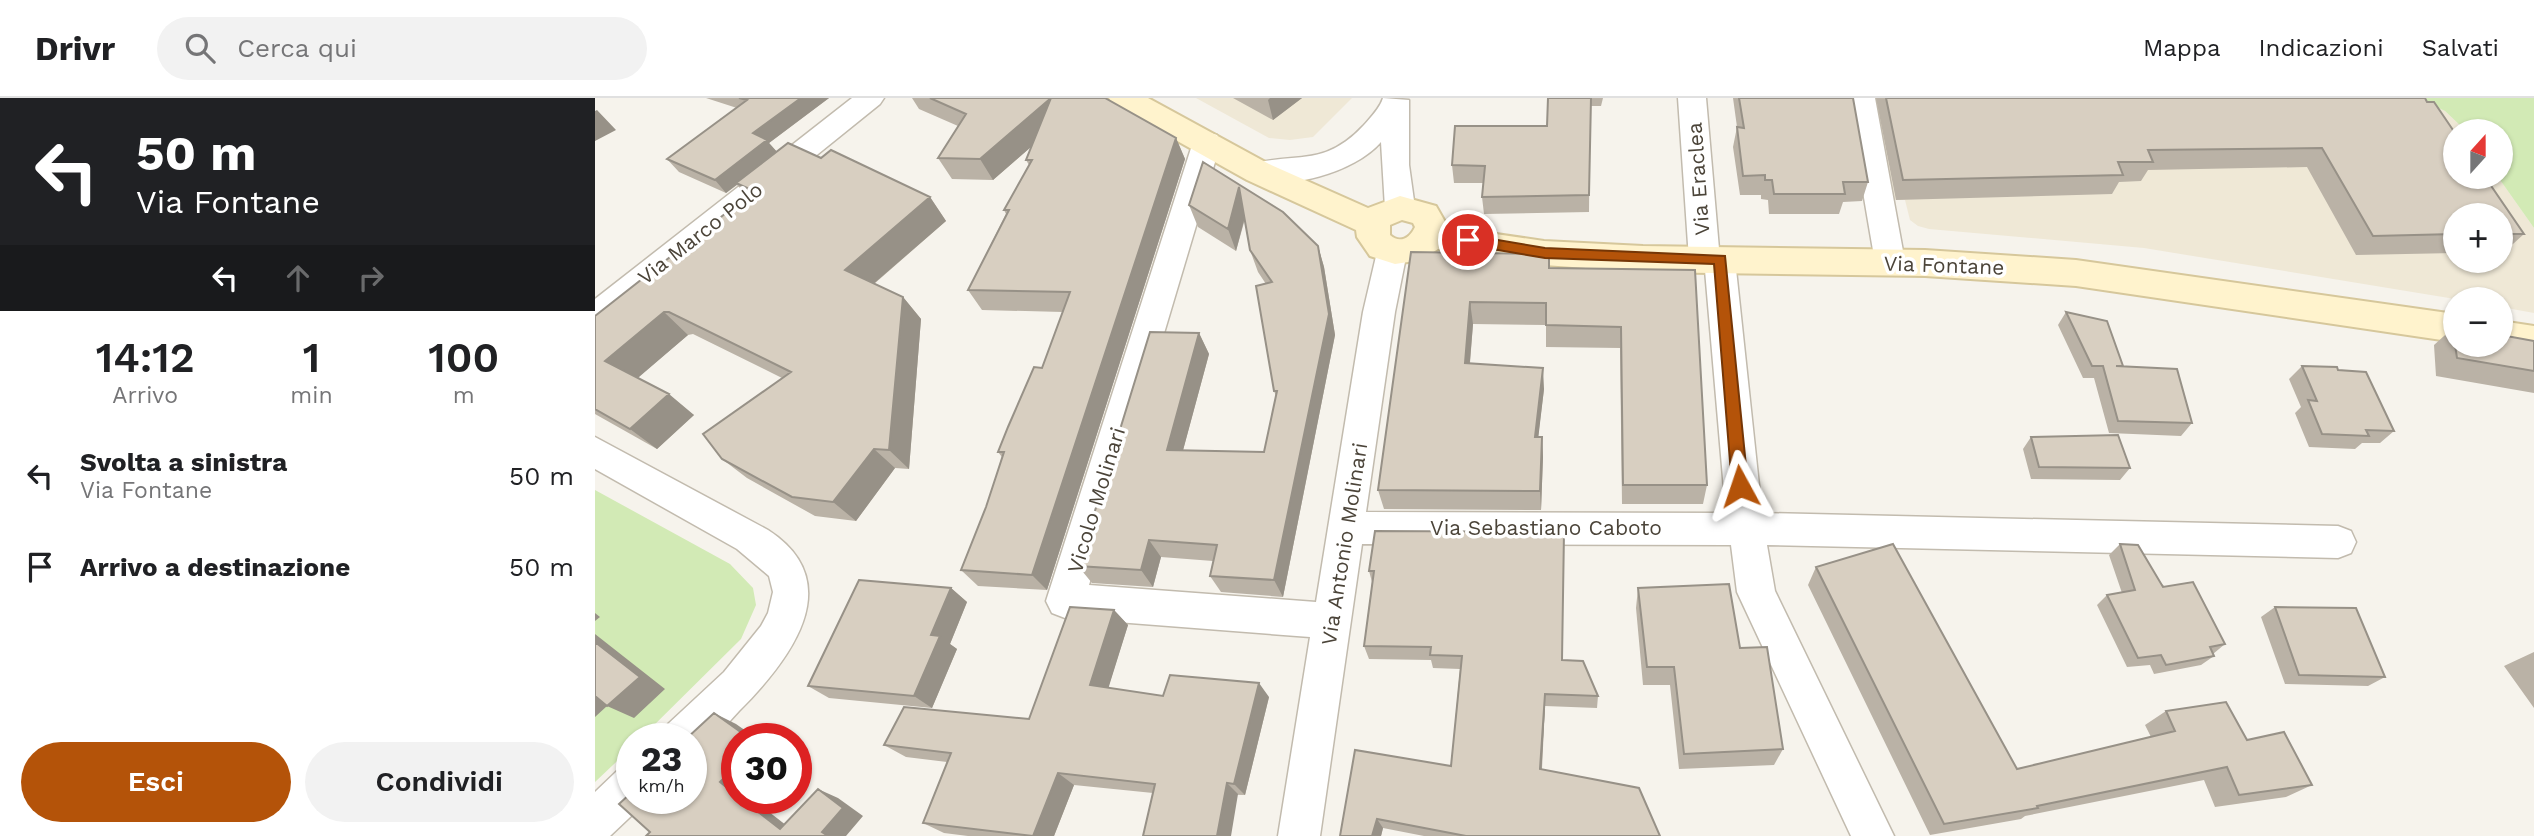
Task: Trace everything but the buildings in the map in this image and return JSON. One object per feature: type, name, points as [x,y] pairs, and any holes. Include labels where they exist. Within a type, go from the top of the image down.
[{"type":"street","name":"Via Marco Polo","points":[[595,316],[870,98]]},
{"type":"street","points":[[1124,98],[1258,172],[1388,228]]},
{"type":"street","name":"Via Eraclea","points":[[1692,98],[1712,259]]},
{"type":"street","points":[[1861,98],[1890,262]]},
{"type":"street","points":[[1258,172],[1308,170],[1341,159],[1357,149],[1380,127],[1395,101]]},
{"type":"street","name":"Via Antonio Molinari","points":[[1299,836],[1378,312],[1395,165],[1395,101]]},
{"type":"street","name":"Vicolo Molinari","points":[[1207,142],[1065,601],[1333,621]]},
{"type":"street","name":"Via Fontane","points":[[1388,228],[1413,250],[1425,243],[1430,236],[1486,242],[1545,253],[1995,266],[2076,273],[2235,294],[2443,326]]},
{"type":"street","points":[[1712,259],[1745,528],[1756,592],[1873,836]]},
{"type":"street","points":[[2513,337],[2534,340]]},
{"type":"street","points":[[595,452],[750,538],[770,551],[786,570],[791,595],[783,626],[757,663],[697,723]]},
{"type":"street","name":"Via Sebastiano Caboto","points":[[1347,529],[1745,528],[2065,532],[2338,542]]},
{"type":"street","points":[[595,821],[616,801]]},
{"type":"shaded area","points":[[1196,98],[1352,98],[1313,137],[1290,140],[1269,138]]},
{"type":"shaded area","points":[[1871,98],[2417,98],[2445,111],[2453,119],[2443,119],[2443,189],[2506,189],[2534,228],[2534,313],[2513,309],[2513,287],[2443,287],[2443,297],[2144,248],[1929,229],[1910,220],[1905,200],[1894,200]]},
{"type":"green space","points":[[2417,98],[2534,98],[2534,228],[2506,189],[2513,189],[2513,119],[2453,119],[2445,111]]},
{"type":"green space","points":[[595,490],[730,564],[753,588],[756,605],[741,639],[656,723],[616,723],[616,762],[595,782]]},
{"type":"route","points":[[1468,240],[1545,253],[1720,260],[1740,486]]}]
